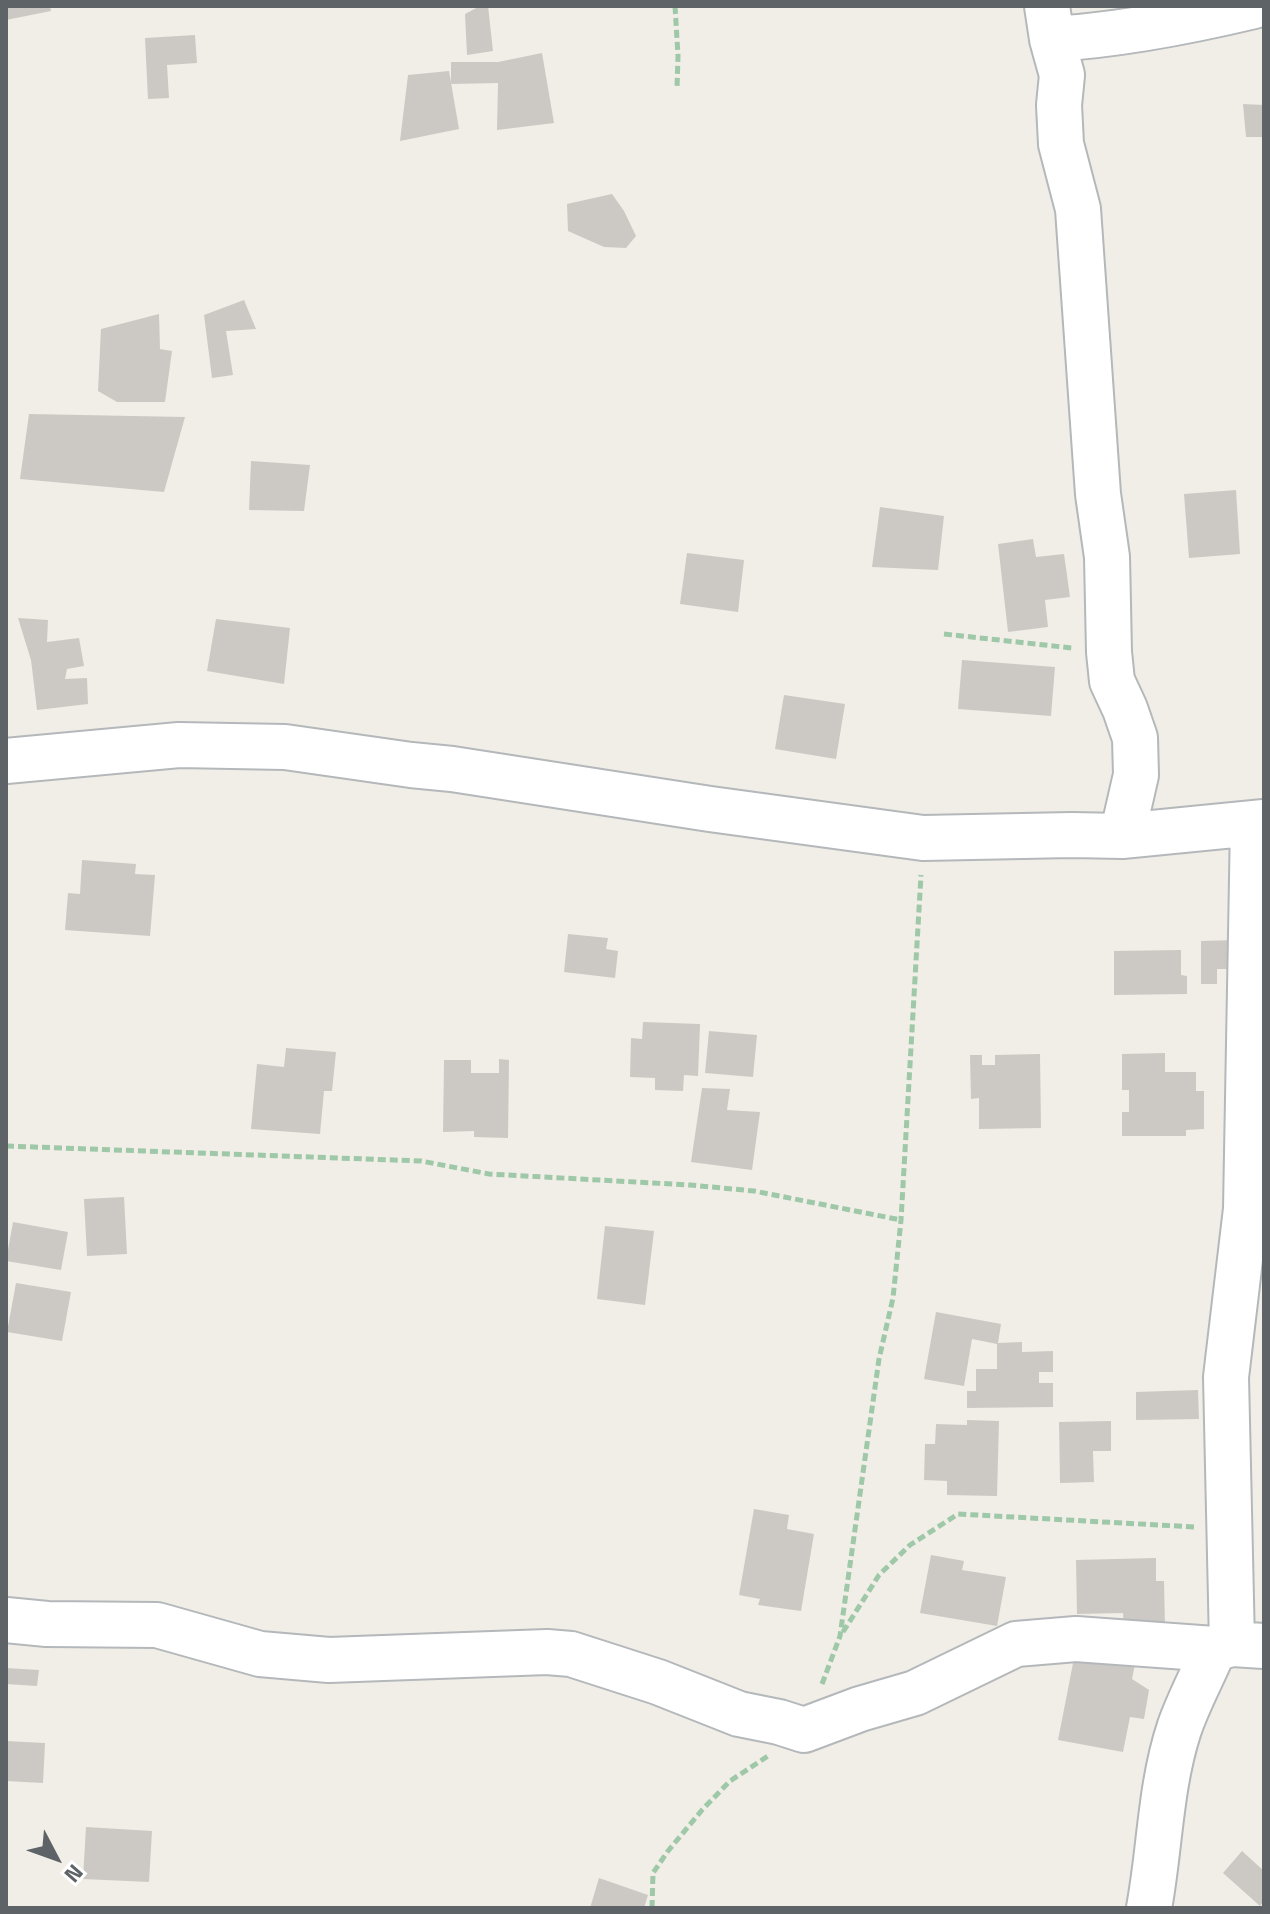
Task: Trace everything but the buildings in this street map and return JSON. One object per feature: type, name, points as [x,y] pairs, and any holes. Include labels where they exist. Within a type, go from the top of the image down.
[{"type":"street","points":[[1049,22],[1082,37],[1147,29],[1254,6]]},
{"type":"street","points":[[1049,22],[1062,75],[1059,105],[1061,144],[1078,209],[1098,494],[1107,557],[1112,681],[1135,738],[1136,775],[1122,836]]},
{"type":"street","points":[[6,761],[179,745],[285,747],[923,838],[1122,836],[1258,823],[1246,1209],[1226,1377],[1229,1529],[1237,1646],[1179,1729],[1166,1785],[1149,1908]]},
{"type":"street","points":[[6,1620],[47,1624],[157,1625],[260,1654],[329,1660],[547,1652],[571,1654],[658,1682],[739,1714],[804,1730],[915,1693],[1016,1644],[1076,1639],[1237,1646]]},
{"type":"path","points":[[675,6],[677,88]]},
{"type":"path","points":[[944,634],[1109,652]]},
{"type":"path","points":[[840,1636],[879,1359],[893,1298],[901,1220],[923,838]]},
{"type":"path","points":[[6,1146],[421,1161],[489,1174],[754,1191],[901,1220]]},
{"type":"path","points":[[652,1908],[653,1873],[702,1810],[730,1781],[804,1730],[840,1636],[879,1575],[910,1545],[958,1514],[1229,1529]]}]
